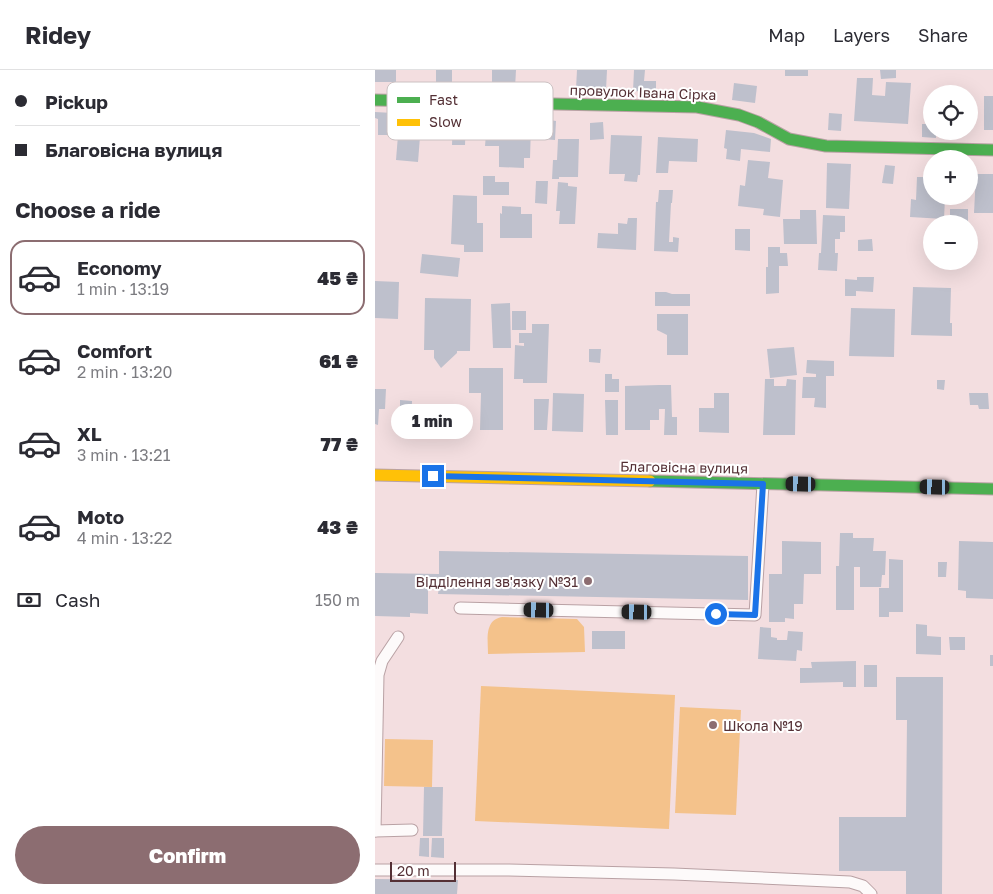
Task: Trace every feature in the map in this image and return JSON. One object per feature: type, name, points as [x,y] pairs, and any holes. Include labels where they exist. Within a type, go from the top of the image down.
[{"type":"street","name":"провулок Івана Сірка","points":[[553,104],[697,107],[719,110],[748,117],[780,135],[800,142],[826,146],[993,150]]},
{"type":"street","name":"Благовісна вулиця","points":[[375,475],[993,489]]},
{"type":"lane","points":[[460,608],[755,615],[763,484]]},
{"type":"lane","points":[[398,637],[382,661],[378,675],[375,831],[412,830]]},
{"type":"lane","points":[[375,870],[509,870],[674,874],[850,882],[863,886],[871,894]]},
{"type":"shaded area","points":[[502,617],[577,619],[584,627],[585,652],[488,654],[488,631],[492,622]]},
{"type":"shaded area","points":[[481,686],[675,695],[669,829],[475,821]]},
{"type":"shaded area","points":[[680,707],[741,710],[736,815],[675,813]]},
{"type":"shaded area","points":[[385,739],[433,740],[432,787],[384,786]]},
{"type":"building","points":[[375,70],[396,70],[396,82],[375,82]]},
{"type":"building","points":[[436,70],[452,70],[452,82],[436,82]]},
{"type":"building","points":[[492,70],[516,70],[515,82],[492,82]]},
{"type":"building","points":[[577,70],[607,70],[606,90],[576,89]]},
{"type":"building","points":[[634,70],[645,70],[644,81],[656,81],[656,92],[633,91]]},
{"type":"building","points":[[785,70],[808,70],[808,76],[785,76]]},
{"type":"building","points":[[880,70],[896,70],[896,78],[881,79]]},
{"type":"building","points":[[857,78],[873,78],[872,95],[885,96],[886,82],[911,83],[908,124],[854,121]]},
{"type":"building","points":[[734,83],[757,86],[755,103],[732,100]]},
{"type":"building","points":[[984,96],[993,96],[993,130],[984,130]]},
{"type":"building","points":[[375,112],[387,113],[387,135],[378,135],[378,119],[375,118]]},
{"type":"building","points":[[829,113],[842,114],[841,131],[828,130]]},
{"type":"building","points":[[553,120],[556,121],[555,140],[553,140]]},
{"type":"building","points":[[603,122],[604,139],[590,140],[590,123]]},
{"type":"building","points":[[726,130],[754,133],[771,139],[770,152],[741,149],[740,161],[726,159],[727,149],[724,148]]},
{"type":"building","points":[[611,135],[642,136],[640,175],[638,175],[637,182],[624,181],[625,174],[609,174]]},
{"type":"building","points":[[658,137],[698,139],[697,162],[669,161],[668,173],[656,173]]},
{"type":"building","points":[[558,139],[579,139],[578,177],[552,179],[553,160],[557,160]]},
{"type":"building","points":[[398,140],[420,140],[418,162],[396,160]]},
{"type":"building","points":[[452,140],[465,140],[465,145],[452,145]]},
{"type":"building","points":[[486,140],[531,140],[530,158],[524,158],[524,168],[499,167],[499,146],[485,146]]},
{"type":"building","points":[[748,160],[770,162],[768,178],[783,180],[780,217],[763,215],[764,209],[738,206],[740,185],[745,186]]},
{"type":"building","points":[[827,163],[851,164],[849,209],[826,208]]},
{"type":"building","points":[[885,165],[895,166],[893,184],[882,183]]},
{"type":"building","points":[[978,174],[993,174],[993,213],[974,213],[974,205],[978,205]]},
{"type":"building","points":[[483,176],[495,176],[495,182],[509,182],[509,195],[483,195]]},
{"type":"building","points":[[917,177],[923,177],[923,205],[945,205],[944,215],[923,215],[923,218],[910,217],[911,199],[916,200]]},
{"type":"building","points":[[536,181],[548,181],[547,204],[535,203]]},
{"type":"building","points":[[558,182],[568,183],[568,186],[577,187],[575,224],[559,224],[560,211],[556,211]]},
{"type":"building","points":[[659,190],[673,190],[669,242],[673,242],[673,237],[679,238],[678,252],[654,251],[656,202],[658,202]]},
{"type":"building","points":[[453,195],[477,196],[477,223],[483,223],[483,252],[464,252],[464,245],[451,244]]},
{"type":"building","points":[[502,206],[521,207],[521,214],[532,214],[532,238],[500,238],[500,213],[502,214]]},
{"type":"building","points":[[950,209],[968,209],[968,215],[950,215]]},
{"type":"building","points":[[800,210],[816,210],[817,244],[784,244],[783,219],[800,219]]},
{"type":"building","points":[[823,215],[845,216],[845,232],[840,232],[840,239],[835,239],[835,253],[838,253],[837,271],[818,270]]},
{"type":"building","points":[[628,218],[637,218],[636,250],[597,248],[598,233],[618,234],[618,223],[627,224]]},
{"type":"building","points":[[735,229],[750,229],[750,251],[735,250]]},
{"type":"building","points":[[872,239],[873,251],[858,251],[858,240]]},
{"type":"building","points":[[768,247],[780,247],[780,253],[787,253],[788,266],[779,266],[779,293],[766,294]]},
{"type":"building","points":[[422,254],[460,258],[458,277],[420,273]]},
{"type":"building","points":[[857,277],[874,277],[873,292],[856,291],[856,296],[845,296],[845,279],[857,280]]},
{"type":"building","points":[[375,281],[399,282],[398,319],[375,318]]},
{"type":"building","points":[[913,287],[951,288],[950,323],[952,323],[952,336],[911,335]]},
{"type":"building","points":[[655,292],[690,294],[690,306],[655,306]]},
{"type":"building","points":[[425,298],[471,299],[470,351],[457,351],[441,368],[434,358],[434,350],[424,350]]},
{"type":"building","points":[[510,303],[511,348],[493,348],[491,304]]},
{"type":"building","points":[[851,308],[895,309],[894,357],[849,356]]},
{"type":"building","points":[[512,311],[526,311],[526,330],[512,330]]},
{"type":"building","points":[[657,314],[688,314],[688,355],[667,355],[667,335],[657,330]]},
{"type":"building","points":[[532,324],[549,324],[547,383],[523,383],[523,379],[514,379],[515,345],[524,346],[524,343],[519,343],[519,333],[532,333]]},
{"type":"building","points":[[794,347],[797,375],[770,378],[767,349]]},
{"type":"building","points":[[589,349],[601,349],[600,363],[589,362]]},
{"type":"building","points":[[807,360],[834,361],[834,376],[826,376],[826,408],[814,407],[815,398],[802,398],[803,377],[816,377],[816,374],[806,373]]},
{"type":"building","points":[[469,368],[503,368],[503,430],[480,430],[481,393],[469,393]]},
{"type":"building","points":[[605,374],[612,374],[612,379],[619,379],[619,392],[605,392]]},
{"type":"building","points":[[765,379],[774,379],[774,386],[786,386],[787,379],[796,380],[795,435],[763,435]]},
{"type":"building","points":[[937,380],[945,380],[944,390],[937,389]]},
{"type":"building","points":[[671,385],[672,417],[677,417],[677,435],[664,435],[665,409],[659,409],[659,420],[650,420],[650,430],[625,430],[625,386]]},
{"type":"building","points":[[375,389],[386,389],[385,409],[379,409],[378,425],[375,424]]},
{"type":"building","points":[[553,393],[584,394],[583,432],[552,431]]},
{"type":"building","points":[[714,393],[729,393],[729,433],[699,432],[699,408],[714,408]]},
{"type":"building","points":[[969,393],[988,393],[989,409],[979,409],[978,405],[970,405]]},
{"type":"building","points":[[534,399],[549,399],[547,430],[534,430]]},
{"type":"building","points":[[400,400],[412,401],[411,425],[400,425]]},
{"type":"building","points":[[605,400],[618,400],[618,435],[606,435]]},
{"type":"building","points":[[840,533],[853,533],[853,538],[874,538],[873,551],[886,551],[885,575],[882,575],[881,587],[860,587],[860,567],[854,567],[854,610],[836,610],[836,566],[839,566]]},
{"type":"building","points":[[782,541],[821,542],[821,574],[804,574],[803,604],[794,604],[794,619],[785,618],[785,622],[769,622],[769,574],[782,574]]},
{"type":"building","points":[[959,541],[993,542],[993,599],[966,598],[966,591],[958,590]]},
{"type":"building","name":"Відділення зв'язку №31","points":[[439,551],[748,556],[748,600],[438,594],[439,587],[428,587],[428,614],[410,613],[410,617],[375,616],[375,573],[439,574]]},
{"type":"building","points":[[889,559],[903,560],[903,612],[889,612],[889,617],[879,617],[879,588],[889,588]]},
{"type":"building","points":[[938,562],[947,562],[946,577],[938,577]]},
{"type":"building","points":[[916,624],[927,625],[927,636],[941,637],[941,655],[916,654]]},
{"type":"building","points":[[760,627],[771,628],[771,637],[777,638],[777,640],[787,640],[788,631],[803,632],[802,651],[797,650],[796,661],[758,659]]},
{"type":"building","points":[[592,631],[625,631],[625,649],[592,649]]},
{"type":"building","points":[[949,637],[965,637],[965,650],[950,650]]},
{"type":"building","points":[[990,655],[993,655],[993,666],[990,666]]},
{"type":"building","points":[[856,661],[856,687],[843,687],[843,682],[800,683],[800,668],[812,668],[811,662]]},
{"type":"building","points":[[864,665],[877,665],[877,687],[864,687]]},
{"type":"building","points":[[896,677],[943,677],[942,894],[906,894],[906,871],[839,871],[839,817],[906,817],[907,720],[896,720]]},
{"type":"building","points":[[424,787],[443,787],[442,836],[423,836]]},
{"type":"building","points":[[420,838],[429,838],[429,857],[419,856]]},
{"type":"building","points":[[432,838],[444,838],[444,858],[431,857]]},
{"type":"building","points":[[375,879],[458,880],[457,894],[375,894]]},
{"type":"traffic: fast","points":[[375,100],[387,100]]},
{"type":"traffic: fast","points":[[553,104],[697,107],[739,115],[758,122],[789,139],[826,146],[993,150]]},
{"type":"traffic: fast","points":[[650,481],[993,489]]},
{"type":"traffic: slow","points":[[375,475],[650,481]]},
{"type":"place","name":"Відділення зв'язку №31","points":[[588,581]]},
{"type":"place","name":"Школа №19","points":[[713,725]]},
{"type":"route","points":[[433,476],[763,484],[755,615],[716,614]]}]
